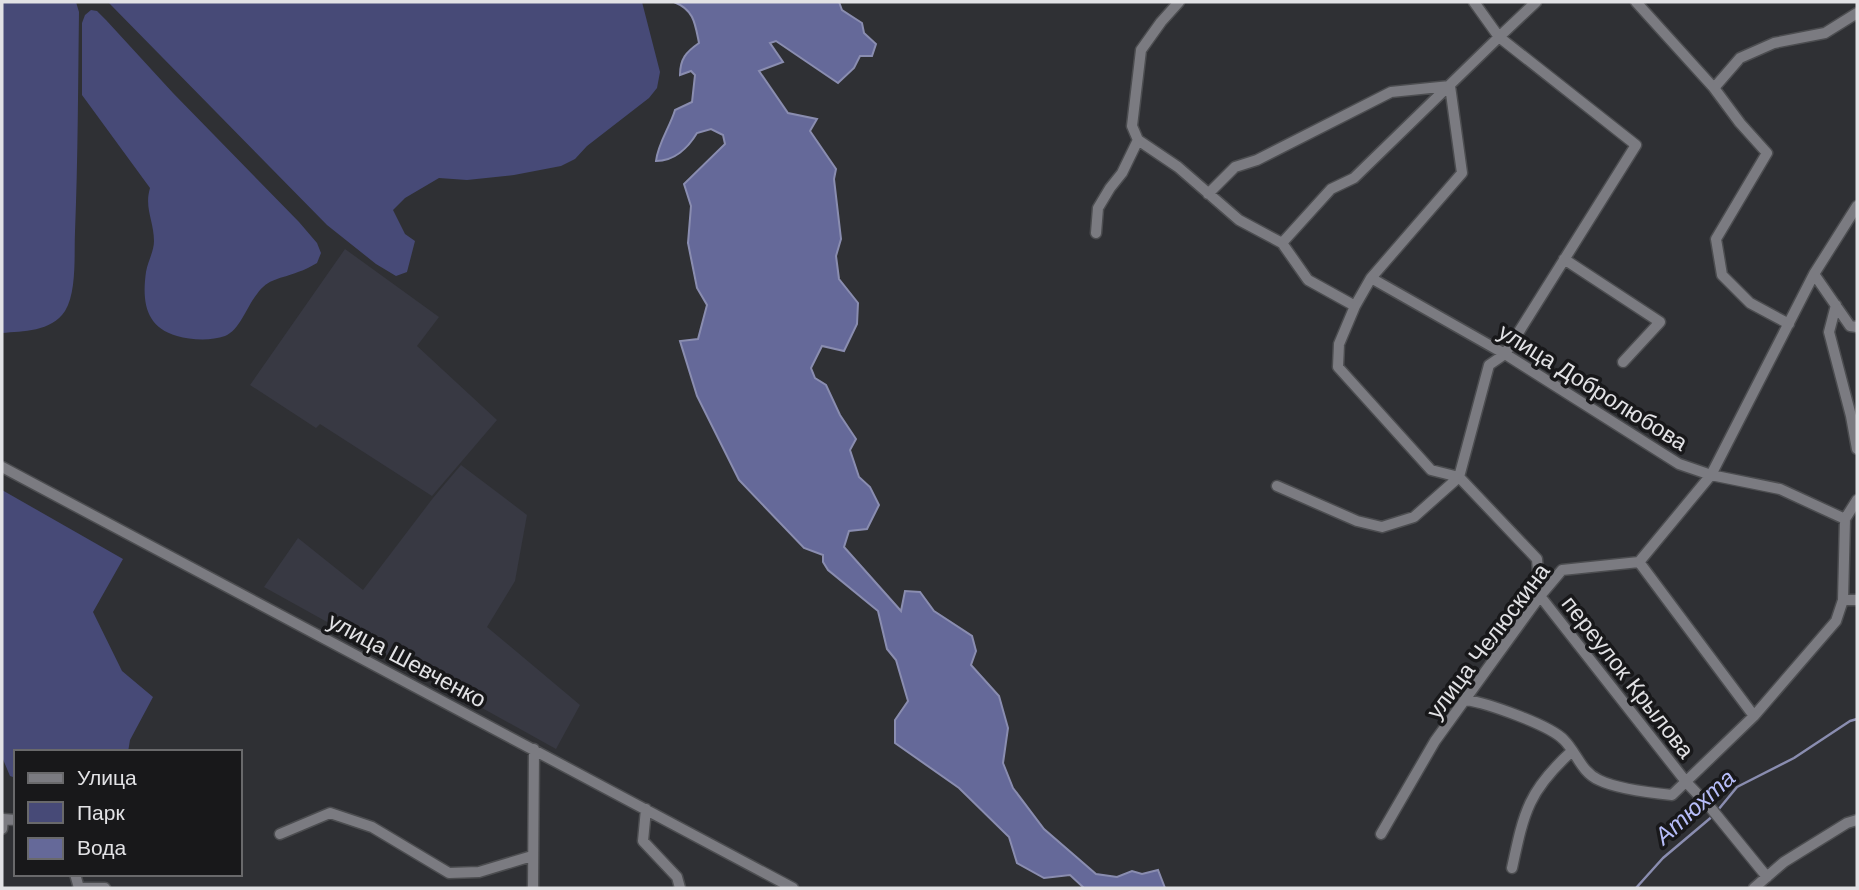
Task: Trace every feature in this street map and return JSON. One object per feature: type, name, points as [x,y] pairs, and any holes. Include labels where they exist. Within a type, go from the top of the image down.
[{"type":"street","points":[[1179,2],[1160,22],[1141,50],[1132,126],[1138,140],[1178,167],[1239,220],[1282,243],[1308,280],[1355,306]]},
{"type":"street","points":[[1277,486],[1357,521],[1382,527],[1414,517],[1459,477],[1489,365],[1505,354],[1636,145],[1499,37],[1474,2]]},
{"type":"street","points":[[1282,243],[1331,189],[1354,178],[1536,2]]},
{"type":"street","points":[[1636,2],[1714,88],[1767,153],[1716,239],[1722,275],[1750,303],[1789,324]]},
{"type":"street","points":[[1714,88],[1740,58],[1774,43],[1825,33],[1857,13]]},
{"type":"street","points":[[1208,194],[1235,167],[1257,160],[1391,92],[1450,86]]},
{"type":"street","points":[[1450,86],[1462,173],[1371,278],[1355,306],[1339,344],[1338,367],[1431,470],[1459,477],[1537,559],[1540,596]]},
{"type":"street","points":[[1096,233],[1098,208],[1122,173],[1138,140]]},
{"type":"street","points":[[1754,716],[1639,562],[1711,475],[1814,274],[1857,206]]},
{"type":"street","points":[[1564,259],[1660,322],[1623,362]]},
{"type":"street","points":[[1814,274],[1850,326],[1857,327]]},
{"type":"street","name":"улица Добролюбова","points":[[1371,278],[1505,354],[1679,464],[1711,475],[1780,489],[1844,519]]},
{"type":"street","points":[[1836,305],[1829,332],[1857,449]]},
{"type":"street","name":"улица Шевченко","points":[[2,467],[793,888]]},
{"type":"street","points":[[1466,700],[1485,703],[1545,727],[1564,739],[1587,773],[1600,781],[1672,795],[1754,716],[1836,621],[1843,600],[1844,519],[1857,500]]},
{"type":"street","name":"улица Челюскина","points":[[1381,834],[1436,741],[1562,569],[1639,562]]},
{"type":"street","name":"переулок Крылова","points":[[1540,596],[1687,783],[1721,819],[1768,877]]},
{"type":"street","points":[[1843,600],[1857,600]]},
{"type":"street","points":[[533,888],[534,749]]},
{"type":"street","points":[[1512,868],[1526,807],[1553,768],[1572,751]]},
{"type":"street","points":[[646,809],[643,841],[677,877],[680,888]]},
{"type":"street","points":[[280,834],[330,813],[373,827],[449,873],[479,872],[532,856]]},
{"type":"street","points":[[1754,888],[1795,856],[1847,822],[1857,820]]},
{"type":"street","points":[[81,888],[105,888]]},
{"type":"shaded area","points":[[345,249],[439,317],[417,346],[497,420],[432,496],[320,424],[316,428],[250,385]]},
{"type":"shaded area","points":[[461,465],[527,515],[515,581],[487,627],[580,705],[556,749],[264,587],[298,538],[363,590]]},
{"type":"green space","points":[[2,2],[76,2],[79,12],[75,262],[69,303],[59,318],[44,327],[2,333]]},
{"type":"green space","points":[[108,2],[642,2],[660,72],[657,88],[649,98],[587,146],[575,159],[561,166],[467,180],[439,178],[405,198],[393,210],[405,234],[415,241],[407,272],[396,276],[376,264],[327,225]]},
{"type":"green space","points":[[91,10],[97,11],[106,20],[317,243],[321,253],[317,263],[266,285],[253,299],[235,329],[225,336],[201,339],[177,336],[158,326],[148,311],[145,283],[154,241],[148,202],[150,188],[82,95],[82,23]]},
{"type":"green space","points":[[2,490],[123,559],[93,612],[122,671],[153,697],[130,740],[128,750],[14,750],[14,777],[10,776],[2,757]]},
{"type":"water","points":[[674,2],[839,2],[842,10],[862,23],[864,33],[876,44],[872,56],[860,56],[854,68],[838,83],[776,41],[770,43],[783,62],[759,71],[788,113],[817,119],[810,131],[836,169],[834,179],[841,239],[836,256],[839,279],[858,303],[857,324],[844,351],[822,346],[811,368],[815,378],[826,385],[840,415],[856,439],[850,450],[859,477],[870,487],[879,505],[867,529],[849,531],[844,547],[901,611],[905,591],[920,592],[934,611],[972,636],[976,651],[971,665],[999,696],[1008,728],[1003,763],[1013,788],[1044,829],[1096,874],[1117,877],[1132,871],[1142,874],[1158,870],[1165,888],[1084,888],[1070,875],[1044,878],[1017,863],[1009,837],[959,788],[895,743],[895,720],[908,701],[896,660],[887,649],[878,611],[828,570],[823,562],[823,555],[804,548],[739,480],[697,396],[680,341],[698,339],[707,305],[697,288],[688,243],[691,206],[684,184],[725,144],[723,135],[711,129],[697,133],[675,156],[656,161],[675,110],[692,102],[695,75],[691,71],[680,75],[680,69],[685,56],[699,43],[690,13]]},
{"type":"waterway","name":"Атюхта","points":[[1718,810],[1737,787],[1794,758],[1857,719]]},
{"type":"waterway","name":"Атюхта","points":[[1636,888],[1663,858],[1714,815]]}]
